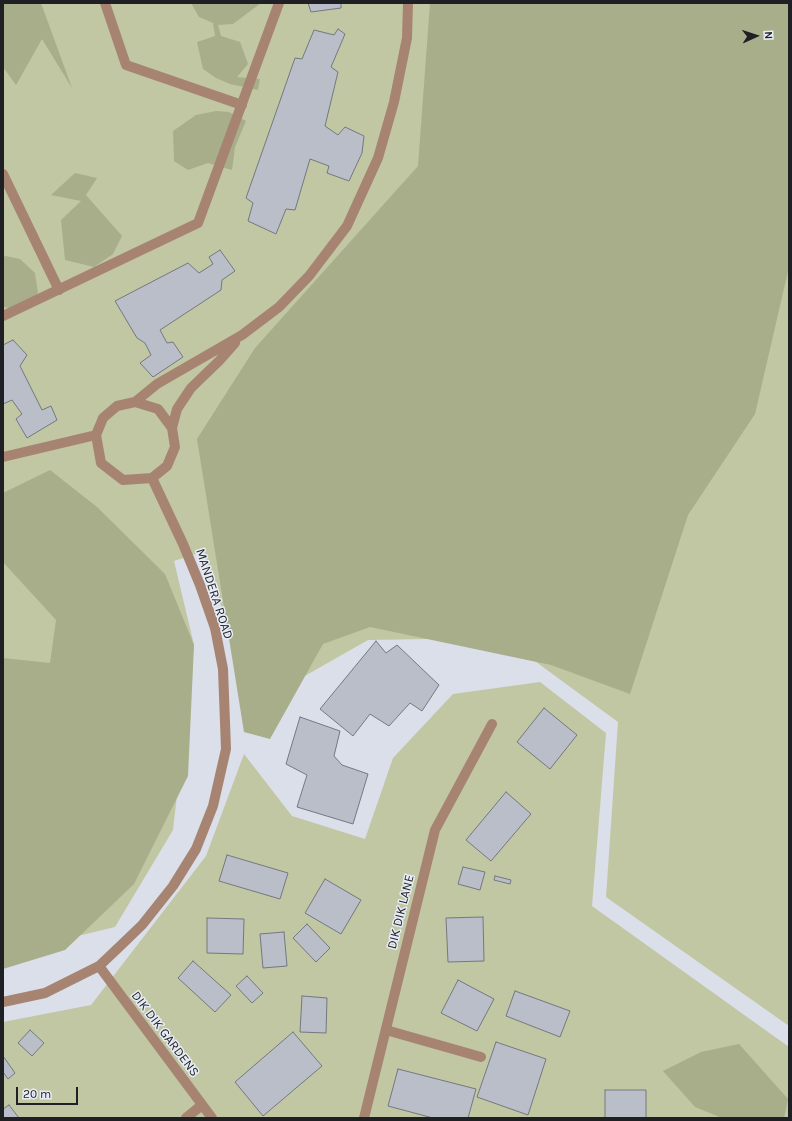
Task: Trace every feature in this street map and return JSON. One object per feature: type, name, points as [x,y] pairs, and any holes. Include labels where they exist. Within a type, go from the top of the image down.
[{"type":"street","points":[[105,3],[126,65],[242,105]]},
{"type":"street","points":[[3,316],[198,223],[279,3]]},
{"type":"street","points":[[242,335],[219,361],[191,388],[177,409],[172,428],[174,448],[167,466],[152,478],[124,480],[101,463],[96,435],[103,418],[117,406],[135,402],[157,384],[242,335],[279,307],[309,276],[346,226],[378,158],[394,102],[407,38],[408,3]]},
{"type":"street","points":[[3,174],[59,290]]},
{"type":"street","points":[[135,402],[158,409],[172,428]]},
{"type":"street","points":[[3,457],[96,435]]},
{"type":"street","name":"MANDERA ROAD","points":[[3,1002],[45,993],[98,966],[142,925],[173,886],[196,849],[213,806],[226,749],[223,669],[215,628],[200,585],[188,555],[152,478]]},
{"type":"street","name":"DIK DIK LANE","points":[[364,1118],[435,830],[492,724]]},
{"type":"street","name":"DIK DIK GARDENS","points":[[98,966],[212,1118]]},
{"type":"street","points":[[386,1030],[481,1057]]},
{"type":"street","points":[[186,1118],[202,1105]]},
{"type":"green space","points":[[3,3],[789,3],[789,1026],[606,897],[618,722],[472,615],[427,639],[368,640],[252,706],[204,551],[174,561],[194,645],[173,830],[115,927],[3,954]]},
{"type":"green space","points":[[3,3],[41,3],[72,88],[42,39],[16,85],[3,67]]},
{"type":"green space","points":[[191,3],[261,3],[233,24],[218,25],[221,36],[240,42],[248,64],[237,77],[260,79],[258,90],[230,84],[216,78],[203,69],[197,42],[215,36],[213,23],[199,17]]},
{"type":"green space","points":[[430,3],[789,3],[789,267],[755,414],[688,515],[630,694],[551,665],[370,627],[323,644],[270,739],[244,732],[197,439],[255,348],[418,166]]},
{"type":"green space","points":[[216,111],[229,112],[246,121],[235,147],[232,170],[208,163],[188,170],[174,161],[173,131],[196,115]]},
{"type":"green space","points":[[75,173],[97,178],[86,195],[122,236],[113,254],[94,267],[65,260],[61,220],[81,201],[51,195]]},
{"type":"green space","points":[[6,256],[20,259],[35,273],[38,293],[24,310],[3,307],[3,257]]},
{"type":"green space","points":[[50,470],[97,507],[165,574],[194,645],[188,776],[134,884],[65,950],[3,969],[3,658],[50,663],[56,620],[3,562],[3,493]]},
{"type":"green space","points":[[540,682],[606,733],[592,906],[789,1047],[789,1118],[3,1118],[3,1022],[91,1005],[206,856],[244,754],[292,816],[365,839],[393,758],[453,694]]},
{"type":"green space","points":[[739,1044],[788,1099],[784,1118],[722,1118],[695,1107],[663,1071],[701,1052]]},
{"type":"building","points":[[308,3],[341,3],[341,8],[311,12]]},
{"type":"building","points":[[338,29],[345,34],[331,67],[338,72],[325,126],[338,135],[345,127],[364,136],[362,153],[349,181],[327,173],[329,166],[310,159],[295,210],[286,209],[276,234],[248,221],[253,203],[246,198],[295,58],[302,59],[314,30],[334,35]]},
{"type":"building","points":[[220,250],[235,271],[222,280],[221,290],[160,330],[167,343],[173,342],[183,357],[153,377],[140,363],[151,355],[145,343],[137,338],[115,301],[188,263],[199,273],[213,264],[209,257]]},
{"type":"building","points":[[13,340],[27,355],[20,366],[42,410],[51,406],[57,420],[27,438],[16,419],[22,414],[12,400],[3,404],[3,345]]},
{"type":"building","points":[[376,641],[386,653],[397,645],[439,685],[422,711],[410,703],[389,726],[370,714],[353,736],[320,709]]},
{"type":"building","points":[[544,708],[577,735],[550,769],[517,742]]},
{"type":"building","points":[[300,717],[340,731],[334,756],[342,765],[368,774],[353,824],[297,807],[307,775],[286,764]]},
{"type":"building","points":[[506,792],[531,814],[491,861],[466,840]]},
{"type":"building","points":[[227,855],[288,873],[280,899],[219,881]]},
{"type":"building","points":[[463,867],[485,872],[480,890],[458,884]]},
{"type":"building","points":[[495,876],[511,880],[510,884],[494,880]]},
{"type":"building","points":[[325,879],[361,900],[341,934],[305,913]]},
{"type":"building","points":[[483,917],[484,961],[448,962],[446,918]]},
{"type":"building","points":[[207,918],[244,919],[243,954],[207,953]]},
{"type":"building","points":[[307,924],[330,948],[316,962],[293,938]]},
{"type":"building","points":[[284,932],[287,966],[263,968],[260,934]]},
{"type":"building","points":[[193,961],[231,995],[215,1012],[178,978]]},
{"type":"building","points":[[247,976],[263,993],[252,1003],[236,986]]},
{"type":"building","points":[[458,980],[494,999],[477,1031],[441,1013]]},
{"type":"building","points":[[515,991],[570,1011],[560,1037],[506,1016]]},
{"type":"building","points":[[302,996],[327,998],[326,1033],[300,1032]]},
{"type":"building","points":[[30,1030],[44,1043],[32,1056],[18,1043]]},
{"type":"building","points":[[293,1032],[322,1066],[263,1116],[235,1082]]},
{"type":"building","points":[[496,1042],[546,1059],[528,1115],[477,1097]]},
{"type":"building","points":[[3,1056],[15,1073],[8,1079],[3,1072]]},
{"type":"building","points":[[398,1069],[476,1089],[468,1118],[433,1118],[388,1106]]},
{"type":"building","points":[[605,1090],[646,1090],[646,1118],[605,1118]]},
{"type":"building","points":[[9,1105],[19,1118],[3,1118],[3,1109]]}]
